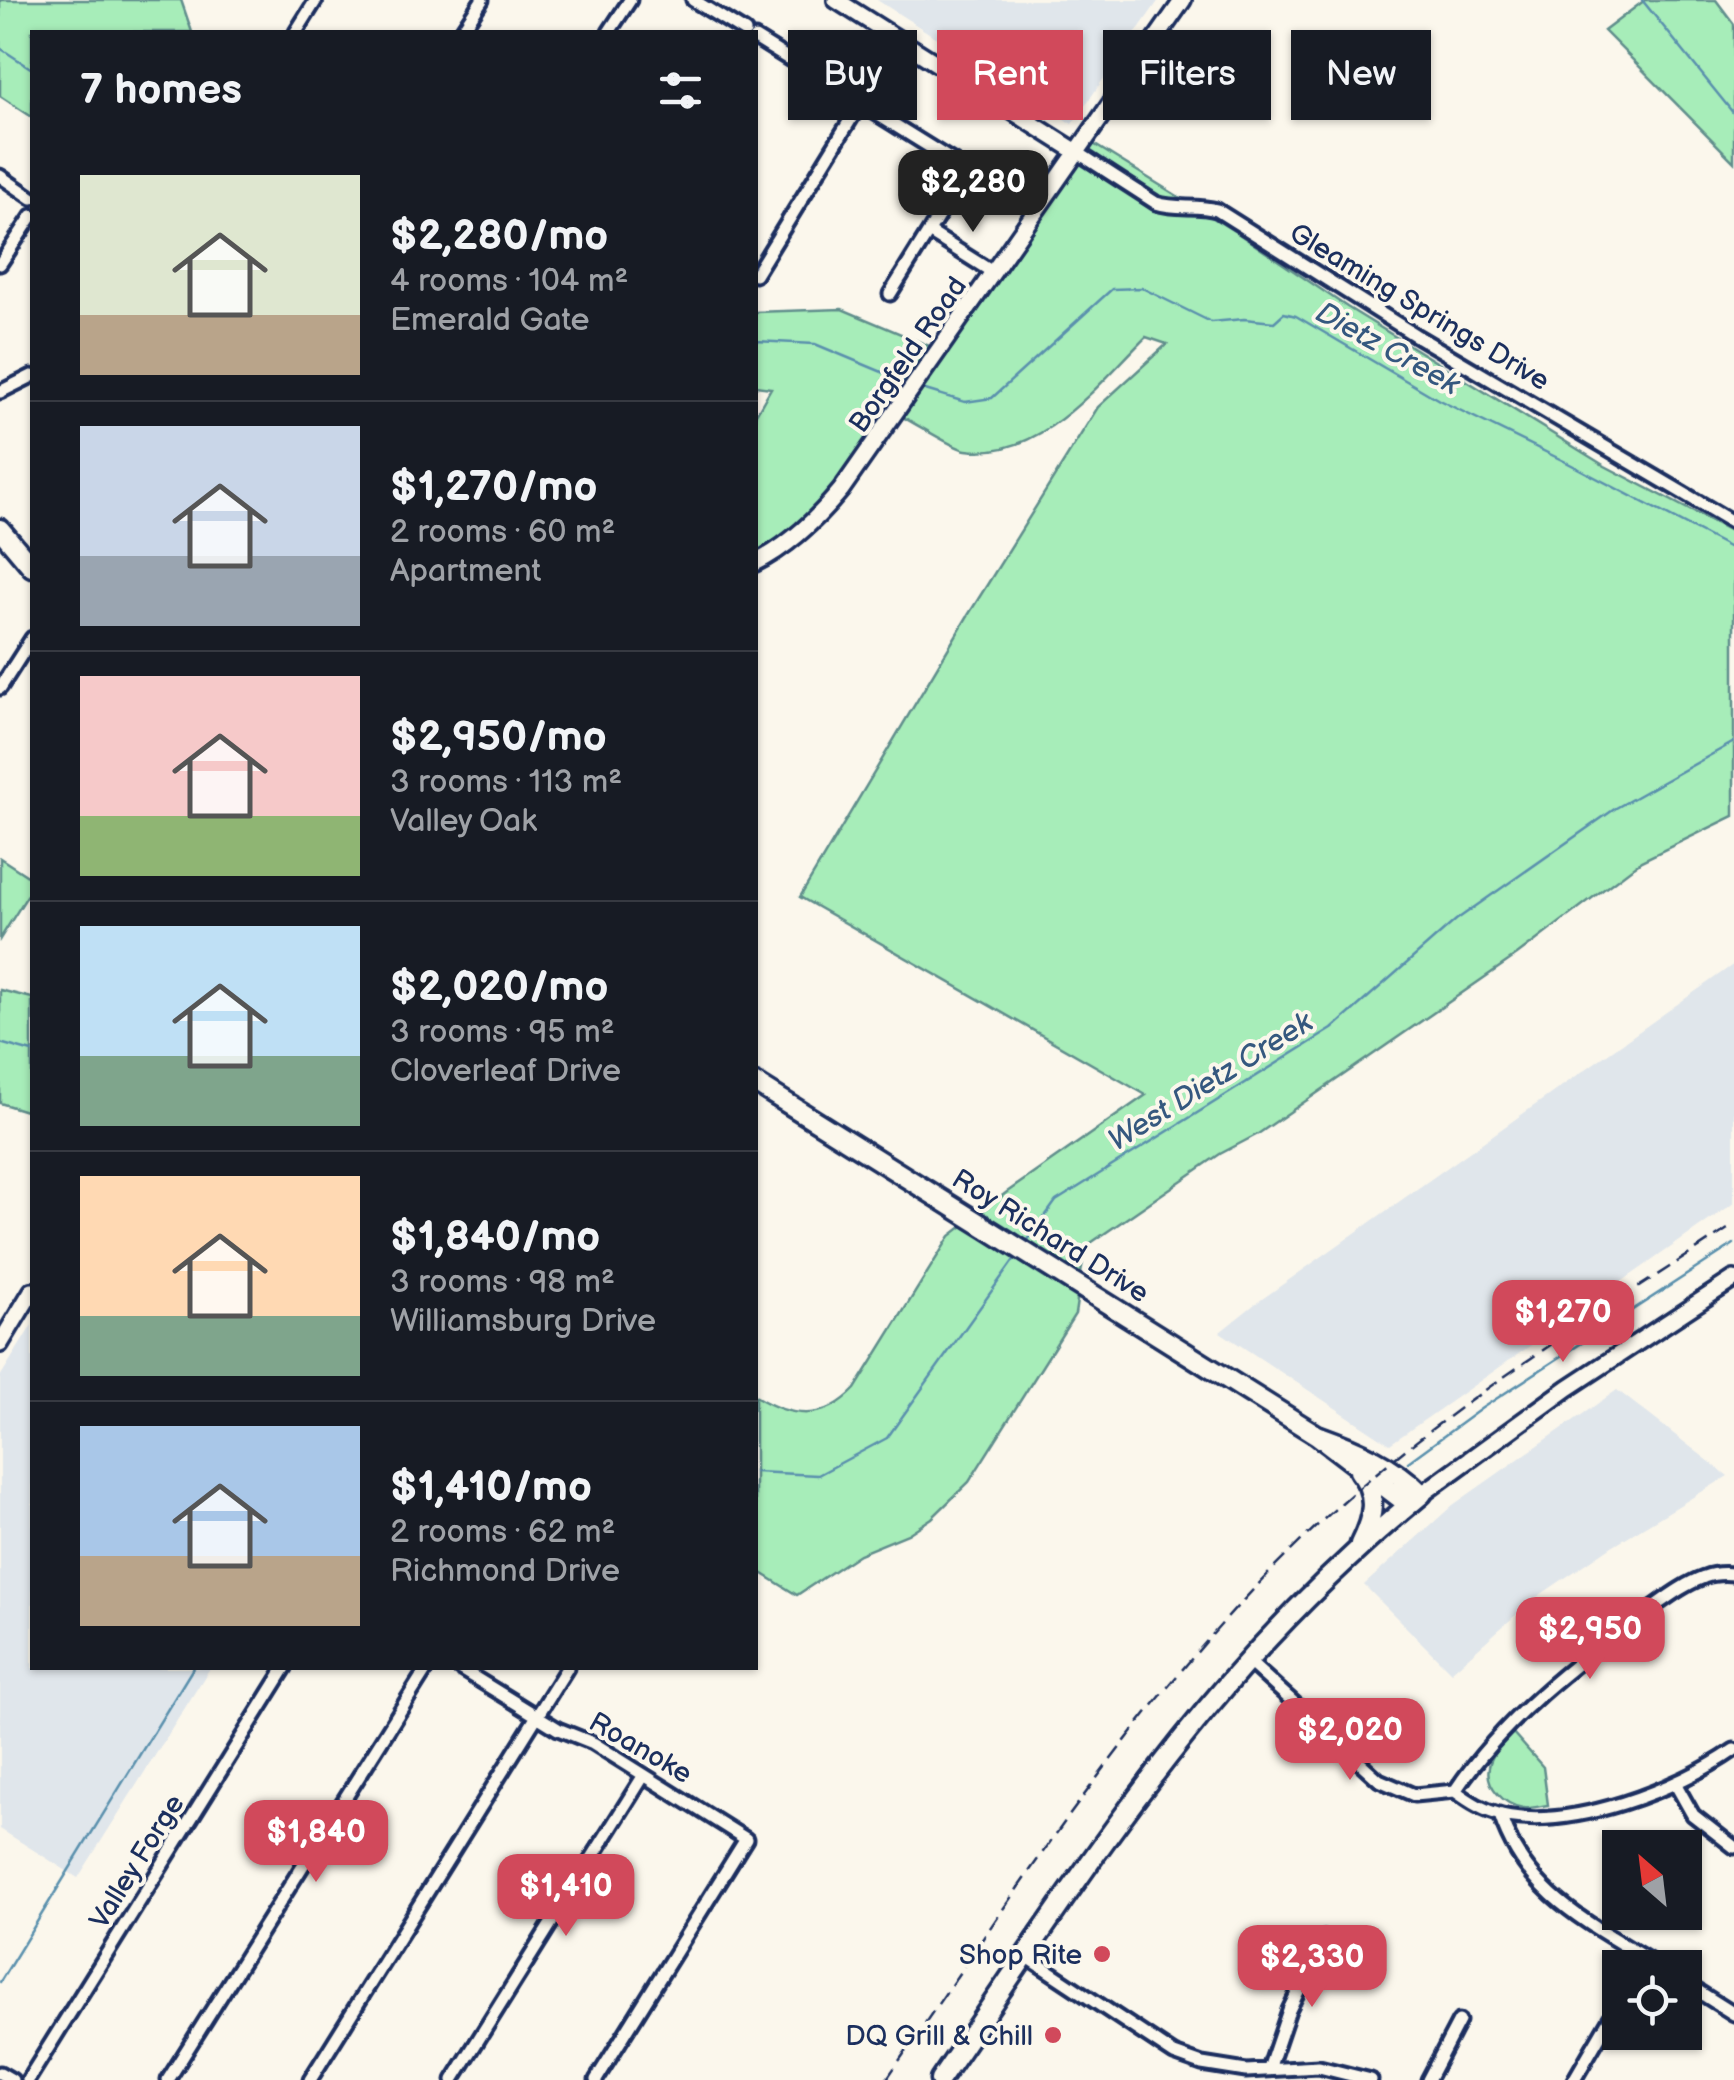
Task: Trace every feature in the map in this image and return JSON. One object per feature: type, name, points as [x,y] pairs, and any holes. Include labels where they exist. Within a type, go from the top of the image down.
[{"type":"main road","points":[[0,529],[30,565]]},
{"type":"main road","name":"Roy Richard Drive","points":[[758,1085],[1317,1435],[1356,1467],[1416,1500]]},
{"type":"main road","name":"Roy Richard Drive","points":[[1317,1435],[1362,1451],[1399,1475],[1416,1500]]},
{"type":"main road","points":[[1356,1467],[1368,1481],[1372,1495],[1368,1528],[1357,1552]]},
{"type":"main road","points":[[940,2080],[1114,1828],[1184,1736],[1248,1661],[1357,1552],[1416,1500]]},
{"type":"street","points":[[297,30],[316,0]]},
{"type":"street","points":[[611,30],[630,0]]},
{"type":"street","points":[[693,0],[742,30]]},
{"type":"street","points":[[836,0],[1077,152]]},
{"type":"street","name":"Borgfeld Road","points":[[758,561],[788,542],[823,511],[900,410],[1183,0]]},
{"type":"street","points":[[463,30],[477,1]]},
{"type":"street","points":[[758,40],[788,59]]},
{"type":"street","points":[[758,270],[850,120]]},
{"type":"street","points":[[886,120],[967,170],[890,294]]},
{"type":"street","name":"Gleaming Springs Drive","points":[[1077,152],[1156,204],[1217,210],[1415,335],[1734,523]]},
{"type":"street","points":[[0,176],[30,197]]},
{"type":"street","points":[[0,264],[30,219]]},
{"type":"street","points":[[930,232],[994,273]]},
{"type":"street","points":[[0,392],[30,377]]},
{"type":"street","points":[[0,688],[4,673],[30,640]]},
{"type":"street","points":[[1416,1500],[1568,1388],[1734,1279]]},
{"type":"street","points":[[0,1344],[30,1294]]},
{"type":"street","points":[[1454,1790],[1510,1724],[1613,1636],[1691,1583],[1715,1574],[1734,1574]]},
{"type":"street","points":[[1248,1661],[1379,1780],[1414,1795],[1454,1790],[1475,1806],[1518,1818],[1566,1816],[1608,1808],[1712,1766],[1734,1750]]},
{"type":"street","name":"Valley Forge","points":[[28,2080],[284,1670]]},
{"type":"street","points":[[168,2080],[426,1670]]},
{"type":"street","name":"Roanoke","points":[[463,1670],[537,1716],[594,1743],[746,1839],[596,2080]]},
{"type":"street","points":[[310,2080],[566,1670]]},
{"type":"street","points":[[453,2080],[644,1775]]},
{"type":"street","points":[[1675,1783],[1692,1815],[1734,1847]]},
{"type":"street","points":[[1500,1814],[1518,1855],[1544,1891],[1626,1950]]},
{"type":"street","points":[[1269,2069],[1289,2010],[1324,1938]]},
{"type":"street","points":[[1026,1956],[1174,2054],[1222,2069],[1319,2068],[1370,2080]]},
{"type":"street","points":[[1702,1994],[1734,2014]]},
{"type":"street","points":[[1428,2080],[1458,2021]]},
{"type":"street","points":[[1574,2080],[1602,2032]]},
{"type":"street","points":[[0,2073],[12,2080]]},
{"type":"shaded area","points":[[877,0],[1159,0],[1138,30],[1103,30],[1103,80],[1083,108],[1083,30],[937,30],[937,38]]},
{"type":"shaded area","points":[[1734,964],[1734,1203],[1390,1444],[1220,1332],[1255,1304]]},
{"type":"shaded area","points":[[30,1328],[30,1670],[209,1670],[78,1878],[0,1829],[0,1377]]},
{"type":"shaded area","points":[[1617,1390],[1728,1476],[1534,1599],[1451,1672],[1364,1585],[1453,1505]]},
{"type":"green space","points":[[0,0],[181,0],[191,30],[30,30],[30,116],[0,96]]},
{"type":"green space","points":[[1645,0],[1716,0],[1734,24],[1734,162],[1604,31]]},
{"type":"green space","points":[[1087,140],[1605,466],[1734,533],[1734,816],[1641,861],[1517,955],[1258,1134],[1220,1154],[1085,1247],[1075,1314],[969,1482],[932,1518],[908,1534],[859,1554],[797,1595],[758,1571],[758,1398],[781,1409],[807,1413],[819,1412],[843,1400],[855,1389],[950,1236],[1146,1095],[800,897],[1098,407],[1167,344],[1146,337],[1066,415],[1044,431],[994,450],[960,448],[897,414],[841,490],[758,560],[758,411],[771,388],[758,386],[758,312],[842,309],[941,351]]},
{"type":"green space","points":[[0,858],[30,878],[30,891],[0,939]]},
{"type":"green space","points":[[0,990],[30,998],[30,1112],[0,1103]]},
{"type":"green space","points":[[1513,1733],[1543,1767],[1548,1805],[1516,1806],[1493,1788],[1490,1762]]},
{"type":"waterway","points":[[1642,0],[1734,114]]},
{"type":"waterway","name":"Dietz Creek","points":[[0,48],[30,68]]},
{"type":"waterway","name":"Dietz Creek","points":[[922,389],[965,402],[992,398],[1112,289],[1142,288],[1211,322],[1274,322],[1284,313],[1296,316],[1439,400],[1734,550]]},
{"type":"waterway","name":"Dietz Creek","points":[[758,341],[815,344],[906,382]]},
{"type":"waterway","name":"West Dietz Creek","points":[[1025,1244],[1056,1201],[1332,1029],[1456,920],[1616,808],[1734,742]]},
{"type":"waterway","name":"West Dietz Creek","points":[[0,1043],[30,1051]]},
{"type":"waterway","points":[[1408,1462],[1482,1408],[1734,1244]]},
{"type":"waterway","name":"West Dietz Creek","points":[[758,1472],[818,1475],[887,1438],[1018,1254]]},
{"type":"waterway","points":[[0,1982],[192,1670]]},
{"type":"railway","points":[[886,2080],[1098,1776],[1214,1632],[1278,1564],[1345,1500],[1437,1425],[1734,1225]]},
{"type":"place","name":"Shop Rite","points":[[1102,1954]]},
{"type":"place","name":"DQ Grill & Chill","points":[[1053,2035]]}]
